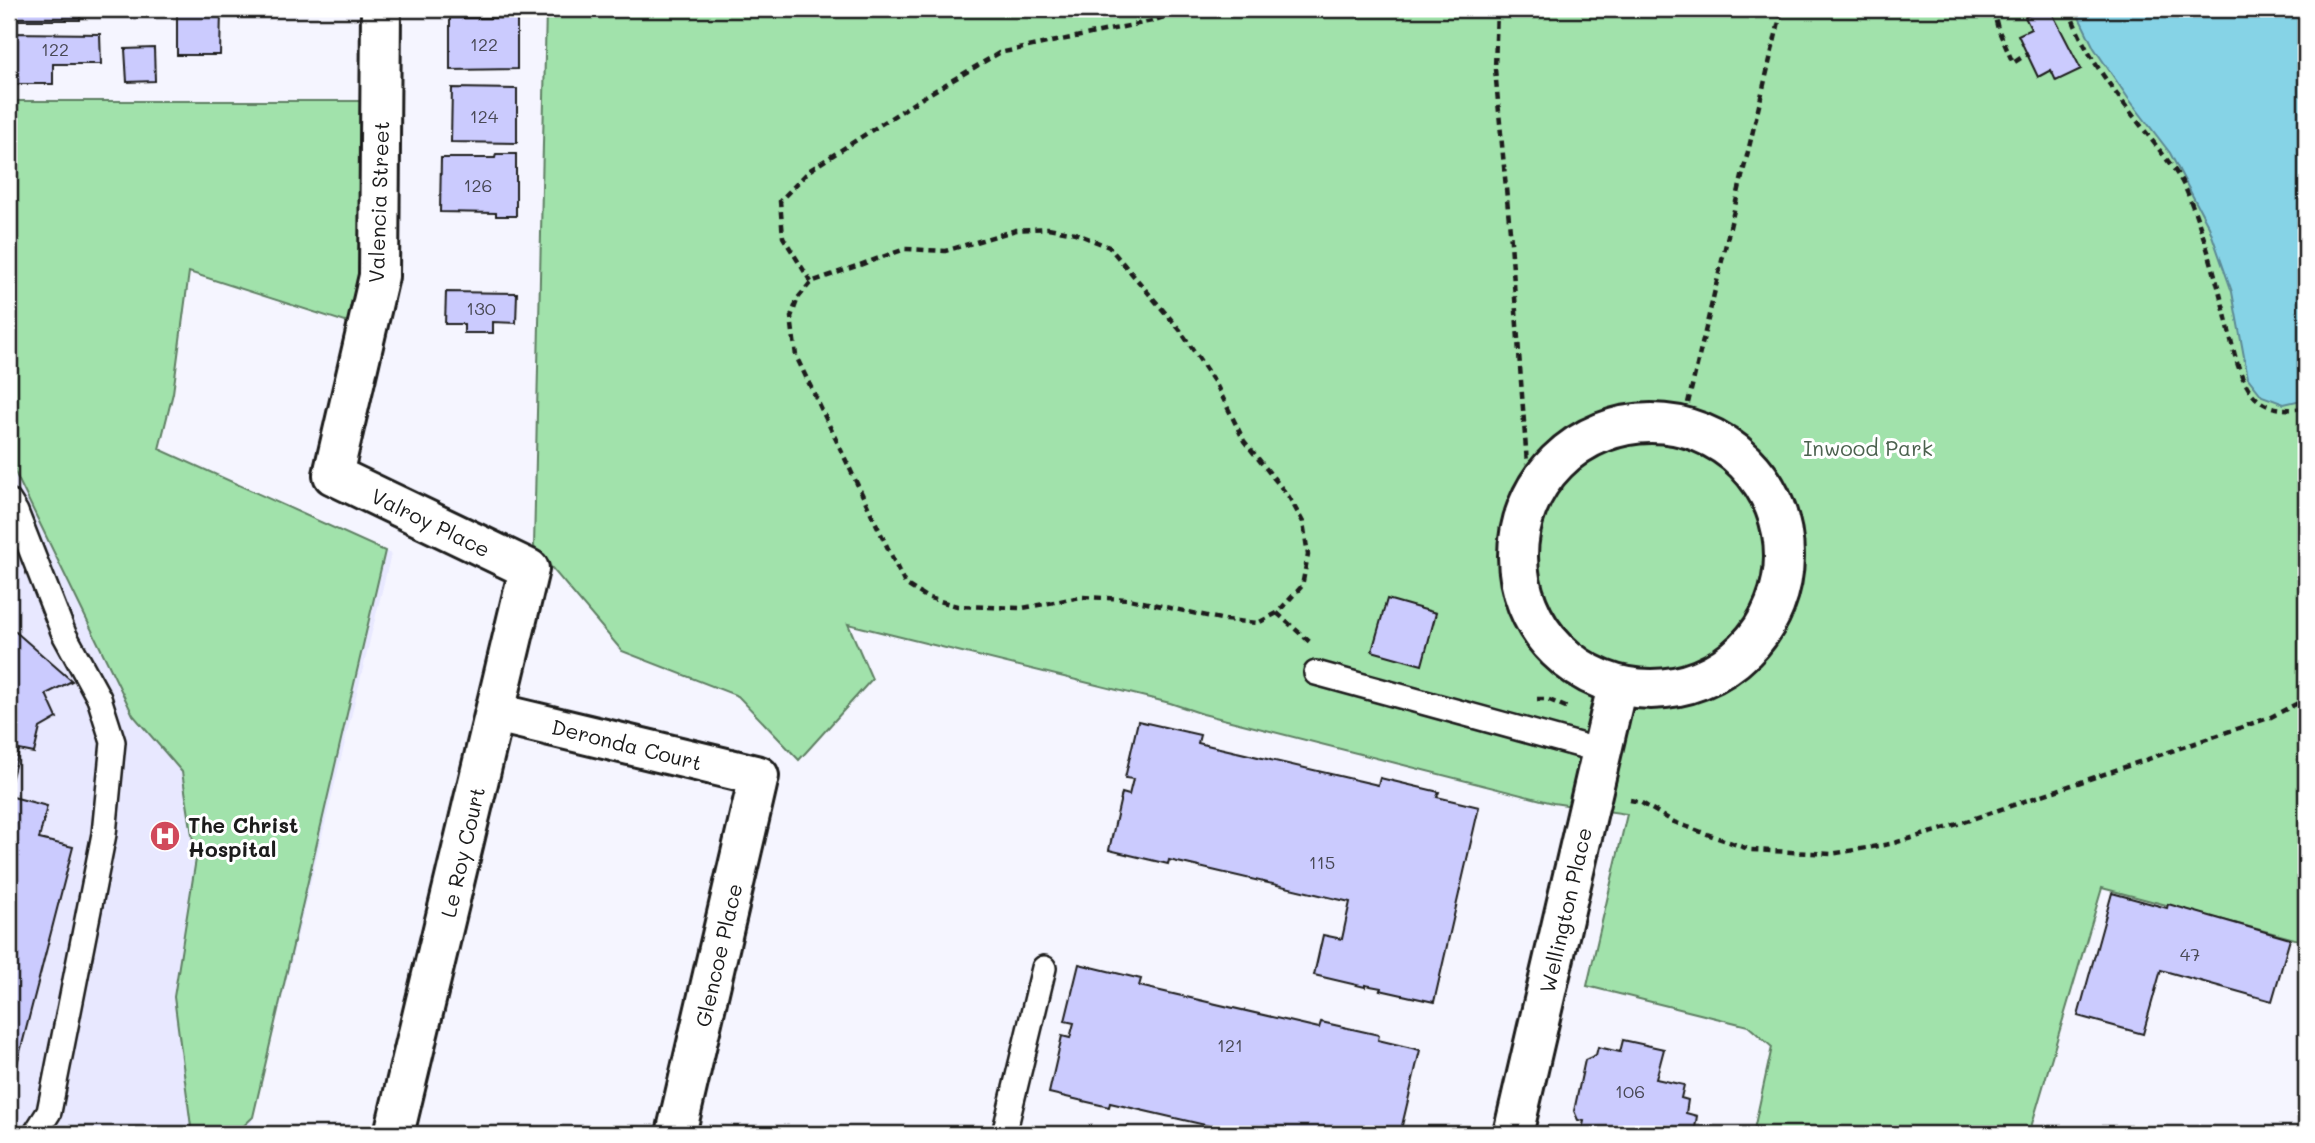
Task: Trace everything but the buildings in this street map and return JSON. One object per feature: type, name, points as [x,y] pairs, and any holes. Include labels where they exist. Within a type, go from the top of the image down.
[{"type":"street","name":"Valencia Street","points":[[333,475],[379,276],[381,9]]},
{"type":"street","points":[[1658,424],[1691,429],[1725,444],[1750,466],[1765,489],[1777,514],[1782,537],[1784,560],[1780,586],[1771,614],[1759,633],[1744,652],[1724,667],[1699,681],[1665,688],[1617,686],[1593,677],[1573,664],[1555,649],[1538,628],[1519,586],[1517,556],[1525,510],[1562,456],[1588,438],[1624,425],[1658,424]]},
{"type":"street","name":"Valroy Place","points":[[333,475],[529,569]]},
{"type":"street","name":"Le Roy Court","points":[[394,1134],[529,569]]},
{"type":"street","name":"Wellington Place","points":[[1513,1134],[1617,686]]},
{"type":"street","name":"Deronda Court","points":[[496,713],[759,776]]},
{"type":"street","name":"Glencoe Place","points":[[677,1134],[759,776]]},
{"type":"lane","points":[[9,500],[64,634],[99,698],[113,742],[104,834],[52,1123],[35,1134]]},
{"type":"lane","points":[[1315,673],[1601,751]]},
{"type":"lane","points":[[1004,1134],[1044,968]]},
{"type":"path","points":[[811,282],[783,237],[780,201],[810,170],[922,98],[999,53],[1152,21],[1187,9]]},
{"type":"path","points":[[1497,9],[1495,69],[1527,464]]},
{"type":"path","points":[[1688,403],[1782,9]]},
{"type":"path","points":[[1993,9],[1998,29],[2013,63],[2027,54]]},
{"type":"path","points":[[2069,9],[2076,28],[2101,72],[2186,190],[2207,251],[2246,386],[2258,402],[2284,411],[2306,408]]},
{"type":"path","points":[[1048,228],[1075,233],[1109,247],[1180,330],[1217,386],[1244,441],[1289,496],[1303,522],[1308,555],[1302,586],[1277,613],[1258,624],[1225,620],[1129,599],[1081,597],[1023,608],[957,606],[926,597],[905,584],[796,356],[791,317],[798,298],[811,282],[905,249],[945,251],[1016,230],[1048,228]]},
{"type":"path","points":[[1277,613],[1312,645]]},
{"type":"path","points":[[1629,800],[1640,802],[1674,821],[1751,850],[1831,854],[1890,844],[1937,831],[2271,717],[2306,699]]},
{"type":"shaded area","name":"The Christ Hospital","points":[[9,320],[173,393],[159,450],[391,554],[249,1134],[9,1134]]},
{"type":"green space","name":"Inwood Park","points":[[546,9],[2306,9],[2306,942],[2102,888],[2029,1134],[1753,1134],[1772,1047],[1748,1026],[1587,986],[1627,814],[1553,803],[1203,714],[1170,703],[848,624],[872,679],[799,760],[738,696],[622,651],[534,547]]},
{"type":"green space","points":[[9,101],[381,101],[367,329],[189,272],[173,393],[159,449],[385,551],[253,1117],[235,1134],[192,1134],[174,997],[196,859],[182,772],[133,715],[9,460]]},
{"type":"water","points":[[2075,9],[2306,9],[2306,399],[2284,404],[2262,396],[2248,378],[2232,292],[2209,227],[2170,153],[2094,48]]},
{"type":"place","name":"The Christ Hospital","points":[[165,836]]}]
